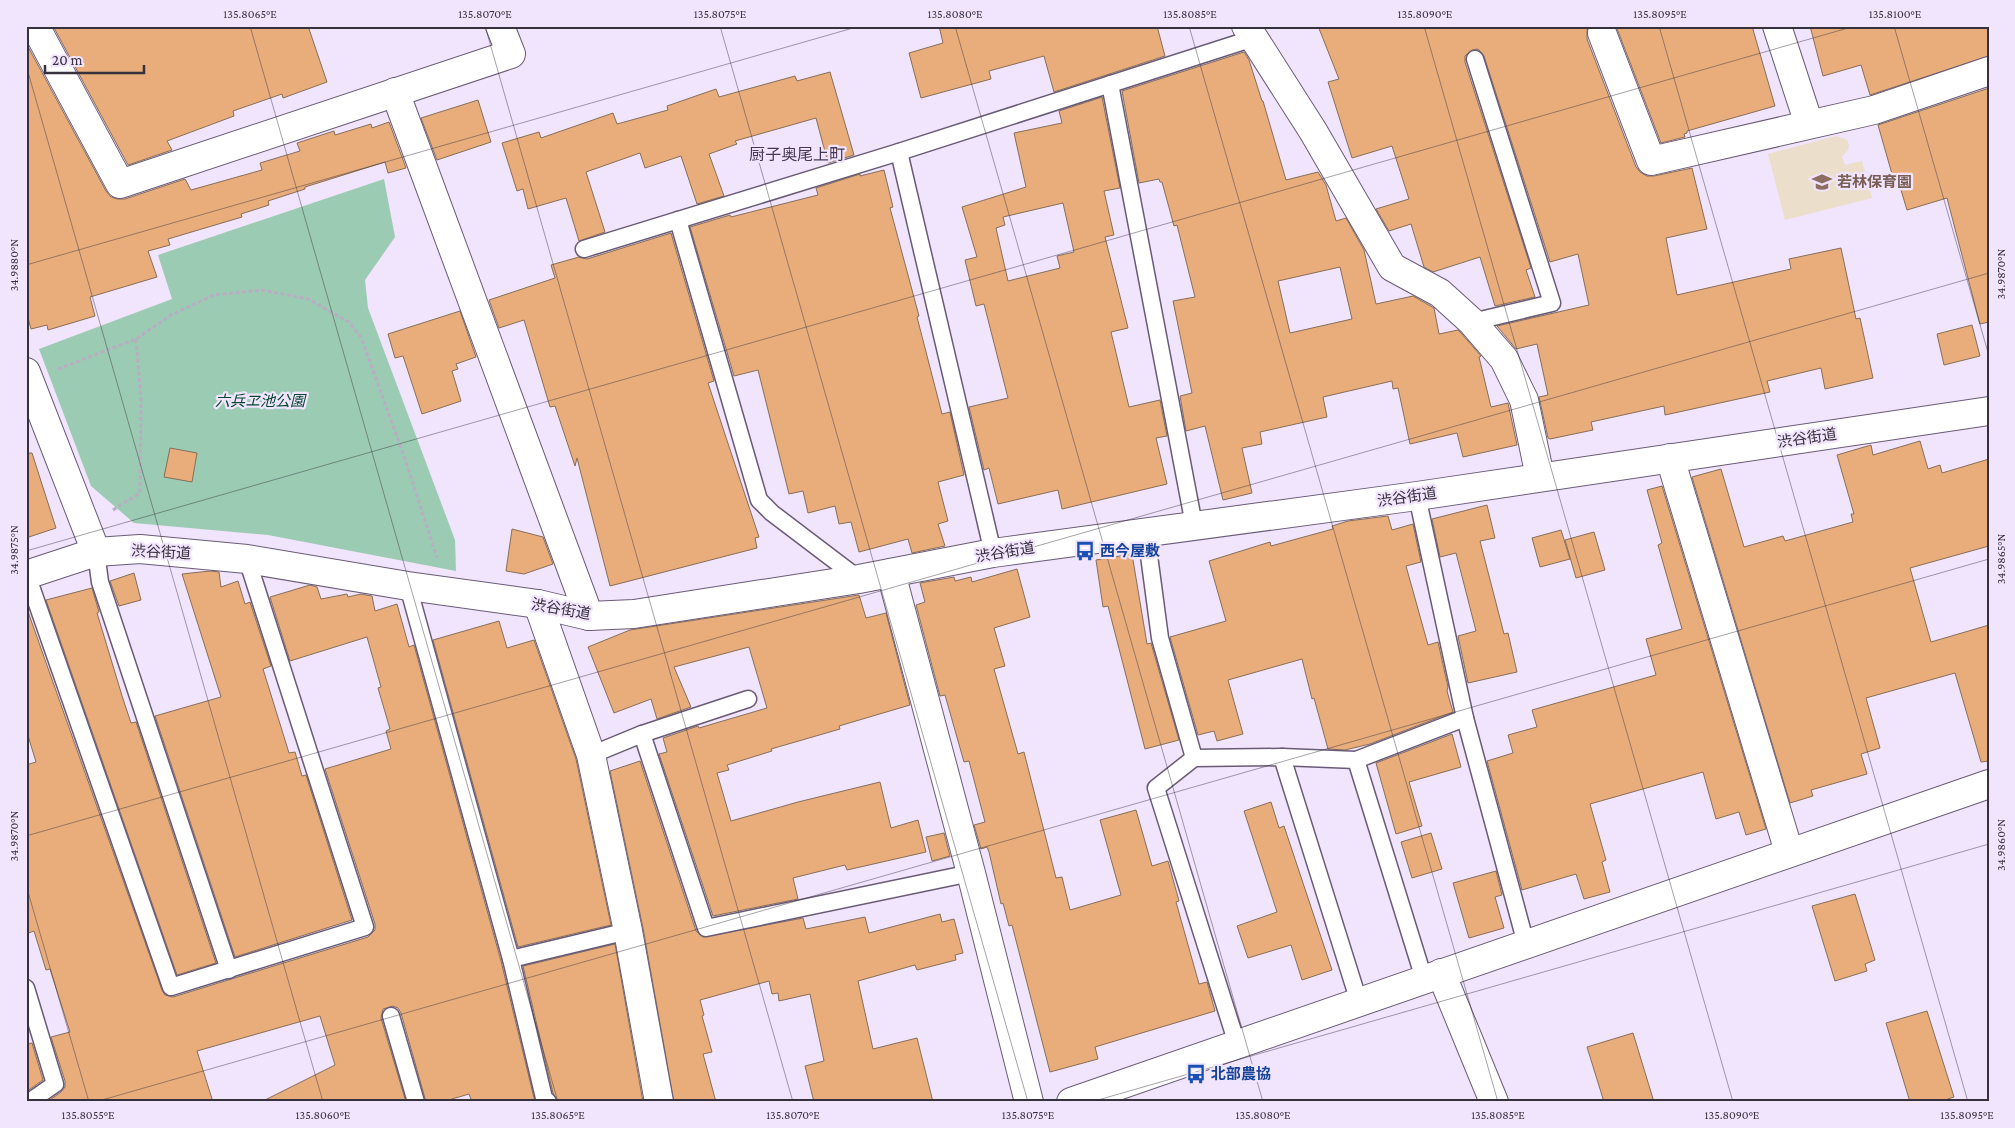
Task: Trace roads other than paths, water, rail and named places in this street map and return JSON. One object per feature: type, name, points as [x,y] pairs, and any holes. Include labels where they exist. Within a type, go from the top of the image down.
[{"type":"street","points":[[35,26],[120,184],[512,54],[500,26]]},
{"type":"street","points":[[1777,26],[1809,124]]},
{"type":"street","points":[[1250,32],[1313,131],[1392,268],[1440,293],[1472,322],[1504,359],[1524,400],[1540,477]]},
{"type":"street","points":[[1602,33],[1651,161],[1874,110],[1989,71]]},
{"type":"street","points":[[395,92],[590,616]]},
{"type":"street","points":[[26,372],[96,552]]},
{"type":"street","name":"渋谷街道","points":[[26,575],[96,552],[140,549],[247,559],[408,586],[538,604],[590,616],[634,614],[859,579],[993,553],[1417,496],[1989,411]]},
{"type":"street","points":[[1670,458],[1790,852]]},
{"type":"street","points":[[891,573],[971,873],[1029,1102]]},
{"type":"street","points":[[538,604],[591,755],[628,931],[659,1102]]},
{"type":"street","points":[[1071,1102],[1989,784]]},
{"type":"street","points":[[1433,976],[1494,1102]]},
{"type":"lane","points":[[584,248],[900,152],[1110,84],[1250,32]]},
{"type":"lane","points":[[1472,322],[1552,303],[1475,59]]},
{"type":"lane","points":[[1110,84],[1194,525]]},
{"type":"lane","points":[[900,152],[993,553]]},
{"type":"lane","points":[[678,220],[759,500],[772,513],[859,579]]},
{"type":"lane","points":[[1417,496],[1465,718],[1526,944]]},
{"type":"lane","points":[[1146,533],[1160,638],[1194,758]]},
{"type":"lane","points":[[96,552],[100,582],[229,970]]},
{"type":"lane","points":[[26,575],[171,988],[366,927],[247,559]]},
{"type":"lane","points":[[408,586],[511,959],[541,1100]]},
{"type":"lane","points":[[591,755],[642,734],[748,699]]},
{"type":"lane","points":[[1237,1044],[1156,788],[1194,758],[1282,757],[1356,760],[1465,718]]},
{"type":"lane","points":[[642,734],[706,928],[971,873]]},
{"type":"lane","points":[[1282,757],[1359,1002]]},
{"type":"lane","points":[[1356,760],[1433,976]]},
{"type":"lane","points":[[511,959],[628,931]]},
{"type":"lane","points":[[26,988],[55,1084],[29,1102]]},
{"type":"lane","points":[[392,1016],[416,1102]]},
{"type":"place","name":"若林保育園","points":[[1822,182]]},
{"type":"place","name":"西今屋敷","points":[[1085,551]]},
{"type":"place","name":"北部農協","points":[[1196,1074]]},
{"type":"district","name":"厨子奥尾上町","points":[[797,154]]},
{"type":"park label","name":"六兵ヱ池公園","points":[[260,401]]}]
